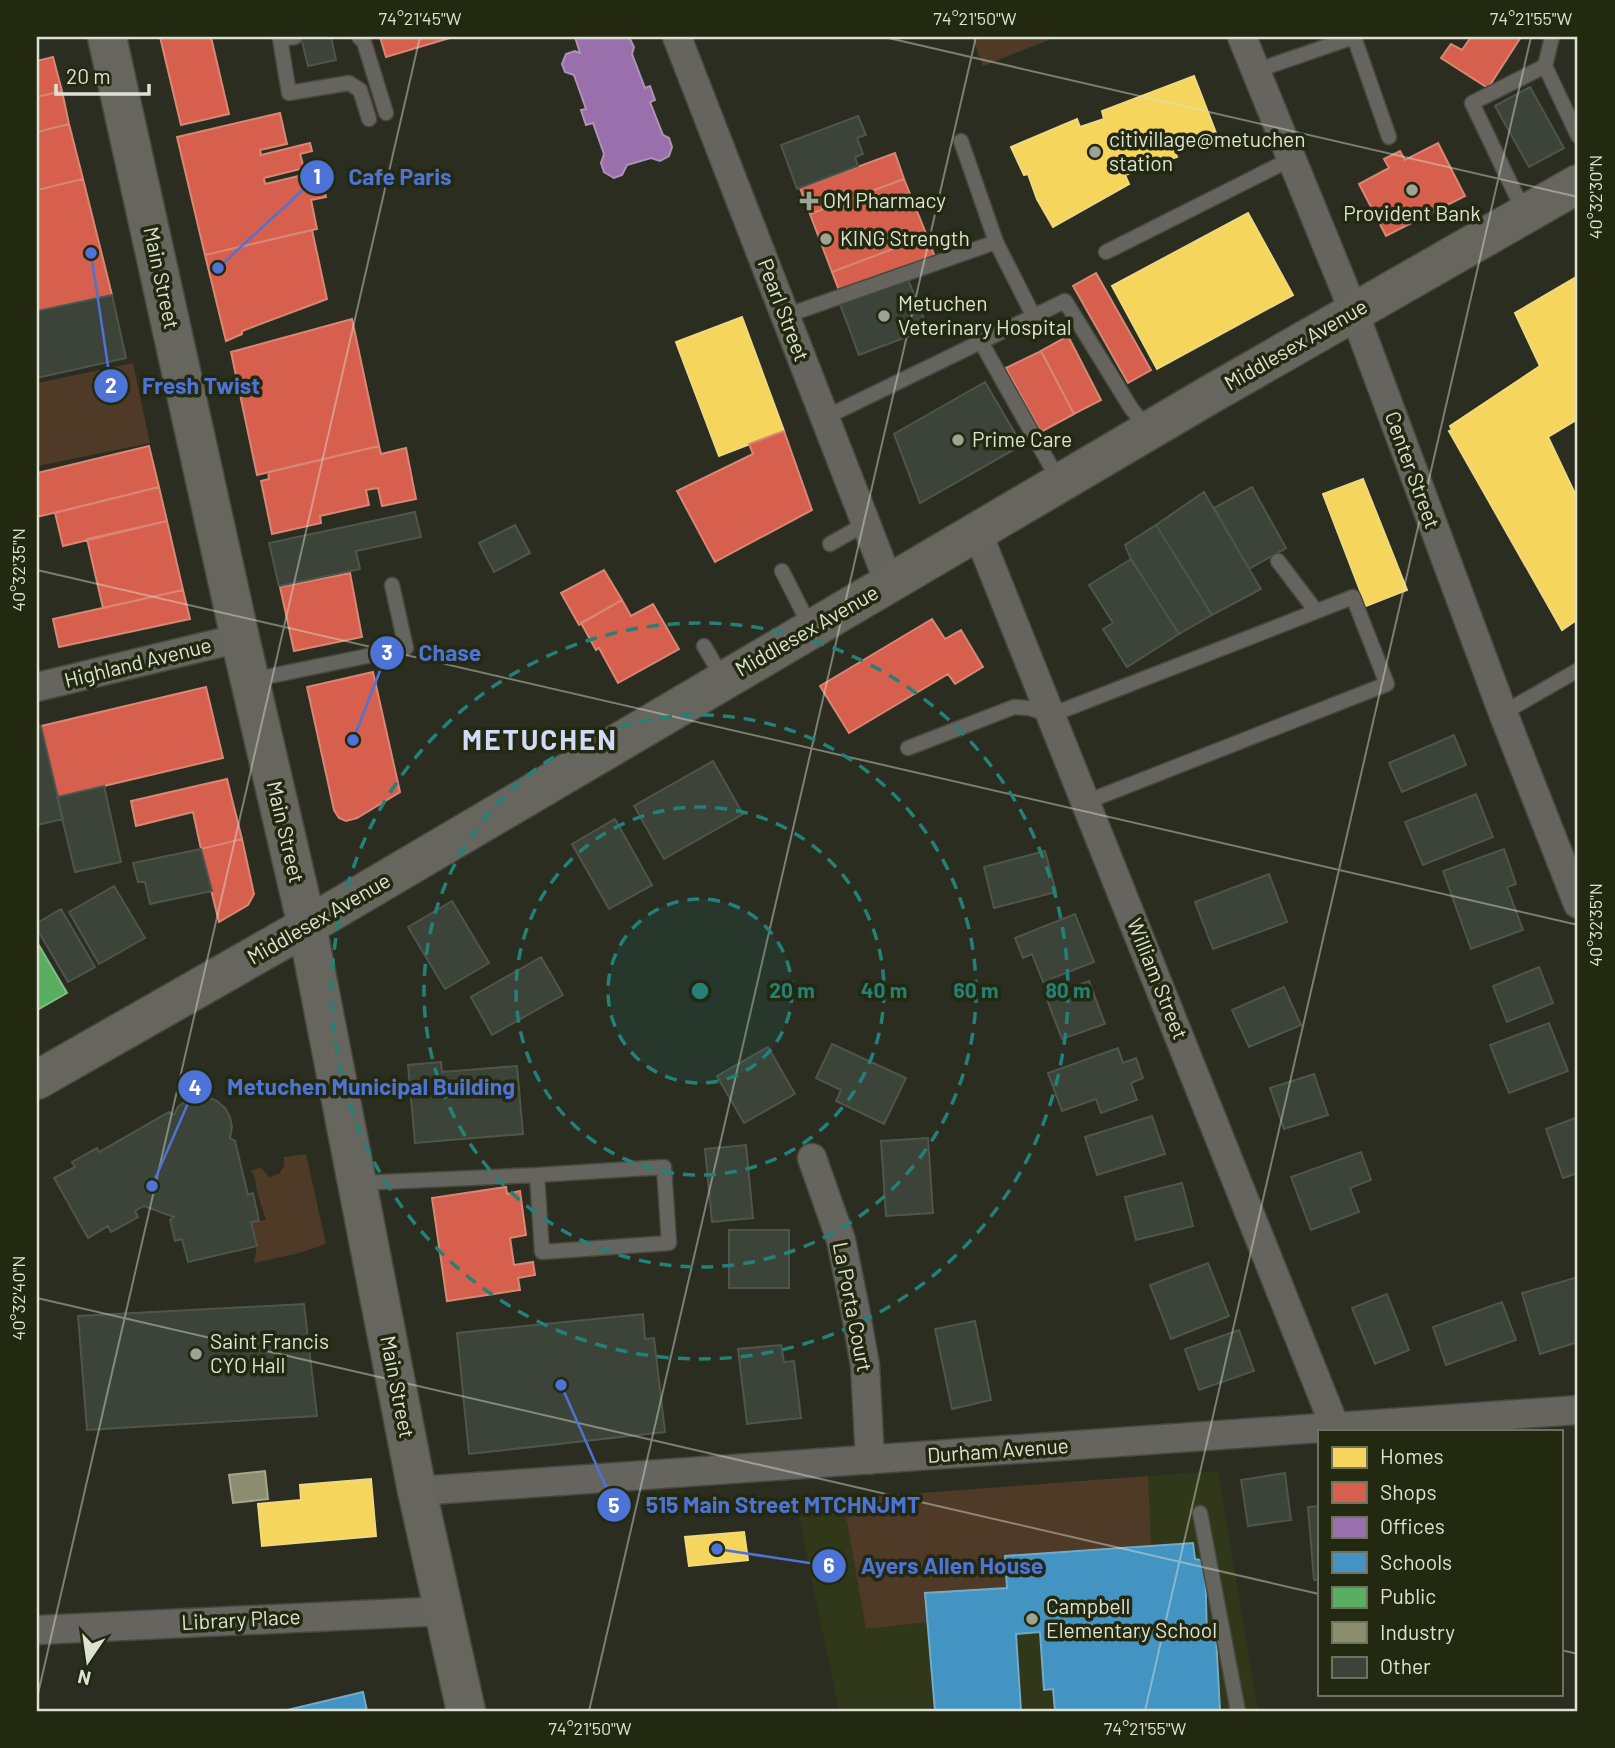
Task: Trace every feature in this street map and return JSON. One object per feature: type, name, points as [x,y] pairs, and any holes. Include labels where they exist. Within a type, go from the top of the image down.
[{"type":"main road","name":"Main Street","points":[[107,37],[240,638],[307,926],[417,1491],[467,1711]]},
{"type":"main road","name":"Middlesex Avenue","points":[[37,1080],[307,926],[1148,430],[1578,184]]},
{"type":"street","name":"Pearl Street","points":[[677,37],[889,583]]},
{"type":"street","name":"Center Street","points":[[1242,37],[1353,312],[1503,713],[1578,904]]},
{"type":"street","name":"William Street","points":[[977,531],[1335,1427]]},
{"type":"street","name":"Highland Avenue","points":[[37,687],[240,638]]},
{"type":"street","name":"La Porta Court","points":[[812,1158],[841,1240],[855,1309],[865,1365],[870,1460]]},
{"type":"street","name":"Durham Avenue","points":[[417,1491],[1578,1410]]},
{"type":"street","name":"Library Place","points":[[37,1630],[445,1611]]},
{"type":"lane","points":[[295,37],[280,39],[289,93],[349,83],[360,90],[369,118]]},
{"type":"lane","points":[[359,37],[364,42],[386,113]]},
{"type":"lane","points":[[1255,71],[1354,37],[1389,137]]},
{"type":"lane","points":[[1552,37],[1545,66],[1578,136]]},
{"type":"lane","points":[[1525,214],[1472,103],[1545,66]]},
{"type":"lane","points":[[961,141],[996,242],[1034,317]]},
{"type":"lane","points":[[1106,252],[1291,159]]},
{"type":"lane","points":[[785,316],[996,242]]},
{"type":"lane","points":[[824,418],[1065,301],[1131,408],[1148,430]]},
{"type":"lane","points":[[981,342],[1060,482]]},
{"type":"lane","points":[[830,544],[866,524]]},
{"type":"lane","points":[[1278,561],[1316,611]]},
{"type":"lane","points":[[782,571],[811,629]]},
{"type":"lane","points":[[250,680],[406,648],[392,585]]},
{"type":"lane","points":[[908,748],[1014,707],[1029,708],[1051,715],[1353,597],[1387,684],[1086,802]]},
{"type":"lane","points":[[704,646],[724,680]]},
{"type":"lane","points":[[1503,713],[1578,670]]},
{"type":"lane","points":[[357,1183],[664,1167],[669,1243],[542,1252],[537,1175]]},
{"type":"lane","points":[[1200,1513],[1238,1711]]},
{"type":"shaded area","points":[[972,37],[1056,37],[983,66]]},
{"type":"shaded area","points":[[133,363],[150,443],[38,466],[37,383]]},
{"type":"shaded area","points":[[306,1154],[326,1244],[254,1263],[257,1246],[251,1222],[266,1220],[251,1171],[261,1167],[269,1177],[279,1174],[284,1166],[284,1157]]},
{"type":"shaded area","name":"Campbell Elementary School","points":[[1218,1471],[1258,1711],[839,1711],[796,1502]]},
{"type":"shaded area","points":[[1148,1476],[1151,1546],[1007,1588],[926,1593],[928,1622],[866,1629],[843,1499]]},
{"type":"building: Homes","name":"citivillage@metuchen station","points":[[1194,76],[1216,133],[1174,148],[1177,157],[1125,175],[1129,184],[1053,227],[1037,199],[1028,174],[1024,175],[1011,147],[1077,119],[1080,127],[1104,119],[1102,111]]},
{"type":"building: Homes","points":[[1248,213],[1293,295],[1157,369],[1112,286]]},
{"type":"building: Homes","points":[[1578,276],[1578,419],[1548,437],[1578,500],[1578,619],[1562,630],[1449,431],[1452,430],[1450,426],[1540,366],[1515,313]]},
{"type":"building: Homes","points":[[742,317],[784,431],[719,456],[676,342]]},
{"type":"building: Homes","points":[[1363,479],[1407,590],[1366,606],[1323,494]]},
{"type":"building: Homes","points":[[371,1479],[376,1536],[262,1546],[258,1504],[301,1500],[300,1485]]},
{"type":"building: Homes","points":[[744,1532],[748,1560],[689,1566],[685,1537]]},
{"type":"building: Shops","points":[[160,37],[211,37],[229,114],[181,125]]},
{"type":"building: Shops","points":[[380,37],[453,37],[386,57]]},
{"type":"building: Shops","points":[[1471,37],[1521,37],[1488,88],[1441,58],[1451,44],[1462,50]]},
{"type":"building: Shops","points":[[53,57],[62,91],[37,97],[37,61]]},
{"type":"building: Shops","points":[[62,91],[69,124],[37,132],[37,97]]},
{"type":"building: Shops","points":[[280,113],[287,144],[260,150],[261,155],[310,143],[312,151],[300,154],[304,168],[264,178],[265,184],[320,171],[326,197],[311,200],[317,229],[205,255],[177,137]]},
{"type":"building: Shops","points":[[69,124],[83,179],[37,190],[37,132]]},
{"type":"building: Shops","name":"Provident Bank","points":[[1438,143],[1465,196],[1386,236],[1359,184],[1389,168],[1384,159],[1400,151],[1405,160]]},
{"type":"building: Shops","points":[[895,153],[904,179],[810,214],[800,188]]},
{"type":"building: Shops","points":[[83,179],[112,295],[37,311],[37,190]]},
{"type":"building: Shops","points":[[904,179],[927,236],[832,272],[810,214]]},
{"type":"building: Shops","points":[[312,230],[327,299],[242,331],[242,334],[226,341],[205,255]]},
{"type":"building: Shops","points":[[927,236],[935,257],[840,293],[832,272]]},
{"type":"building: Shops","points":[[1096,273],[1151,370],[1128,383],[1073,286]]},
{"type":"building: Shops","points":[[352,319],[379,446],[257,475],[231,352]]},
{"type":"building: Shops","points":[[1068,336],[1101,400],[1074,414],[1041,351]]},
{"type":"building: Shops","points":[[1041,351],[1074,414],[1041,432],[1006,368]]},
{"type":"building: Shops","points":[[784,431],[812,510],[715,562],[677,491],[753,454],[749,444]]},
{"type":"building: Shops","points":[[149,446],[159,487],[37,517],[37,473]]},
{"type":"building: Shops","points":[[379,446],[381,454],[406,448],[416,499],[382,506],[378,488],[366,490],[369,505],[320,516],[321,523],[272,534],[261,481],[269,479],[268,472]]},
{"type":"building: Shops","points":[[159,487],[167,521],[63,546],[55,513]]},
{"type":"building: Shops","points":[[167,521],[183,590],[103,608],[87,539]]},
{"type":"building: Shops","points":[[604,570],[622,600],[579,625],[561,593]]},
{"type":"building: Shops","points":[[350,573],[362,637],[294,651],[280,587]]},
{"type":"building: Shops","points":[[183,590],[190,619],[59,647],[53,619]]},
{"type":"building: Shops","points":[[622,600],[631,616],[653,604],[679,649],[618,683],[599,648],[596,650],[581,623]]},
{"type":"building: Shops","points":[[932,619],[945,639],[961,630],[983,667],[955,684],[948,674],[849,733],[820,686]]},
{"type":"building: Shops","points":[[373,672],[400,792],[357,818],[346,821],[339,818],[334,810],[307,687]]},
{"type":"building: Shops","points":[[206,687],[223,758],[57,797],[41,726]]},
{"type":"building: Shops","points":[[227,779],[242,839],[201,849],[193,812],[136,826],[131,801]]},
{"type":"building: Shops","points":[[242,839],[254,894],[248,905],[219,922],[201,849]]},
{"type":"building: Shops","points":[[506,1187],[507,1194],[520,1191],[526,1235],[510,1238],[514,1265],[533,1262],[535,1275],[518,1278],[520,1290],[447,1301],[432,1198]]},
{"type":"building: Offices","points":[[575,37],[630,39],[634,47],[632,54],[645,88],[650,86],[655,100],[650,102],[663,135],[669,138],[672,147],[669,156],[660,161],[651,158],[627,165],[622,175],[614,178],[604,172],[601,163],[604,154],[593,123],[586,125],[581,110],[586,109],[574,75],[565,72],[562,64],[566,54],[575,51],[580,53]]},
{"type":"building: Schools","points":[[1193,1543],[1195,1559],[1205,1561],[1207,1639],[1216,1636],[1220,1711],[1055,1711],[1053,1689],[1044,1690],[1040,1632],[1016,1634],[1021,1711],[935,1711],[925,1593],[1007,1588],[1005,1556]]},
{"type":"building: Schools","points":[[363,1692],[367,1711],[287,1710]]},
{"type":"building: Public","points":[[37,942],[67,993],[37,1010]]},
{"type":"building: Industry","points":[[265,1471],[268,1499],[233,1503],[229,1475]]},
{"type":"building: Other","points":[[301,37],[331,37],[336,60],[308,66]]},
{"type":"building: Other","points":[[1530,87],[1564,148],[1529,167],[1495,106]]},
{"type":"building: Other","points":[[858,116],[866,135],[857,138],[863,154],[855,157],[858,166],[797,189],[781,145]]},
{"type":"building: Other","name":"Metuchen Veterinary Hospital","points":[[908,279],[928,329],[859,355],[840,304]]},
{"type":"building: Other","points":[[112,295],[126,358],[37,378],[37,311]]},
{"type":"building: Other","name":"Prime Care","points":[[985,382],[1022,445],[920,503],[894,434]]},
{"type":"building: Other","points":[[1252,487],[1286,548],[1249,569],[1214,508]]},
{"type":"building: Other","points":[[1204,492],[1261,589],[1212,615],[1156,525]]},
{"type":"building: Other","points":[[415,512],[421,537],[356,551],[360,569],[279,586],[269,543]]},
{"type":"building: Other","points":[[515,525],[530,553],[494,572],[479,543]]},
{"type":"building: Other","points":[[1156,525],[1212,615],[1179,634],[1131,559],[1125,545]]},
{"type":"building: Other","points":[[1131,559],[1179,634],[1127,667],[1103,629],[1113,623],[1089,585]]},
{"type":"building: Other","points":[[41,726],[63,819],[37,825],[37,727]]},
{"type":"building: Other","points":[[1454,735],[1466,765],[1402,792],[1389,763]]},
{"type":"building: Other","points":[[713,761],[743,814],[664,859],[634,806]]},
{"type":"building: Other","points":[[104,786],[121,862],[75,872],[57,797]]},
{"type":"building: Other","points":[[1476,794],[1493,837],[1423,865],[1405,822]]},
{"type":"building: Other","points":[[615,819],[652,885],[609,909],[572,844]]},
{"type":"building: Other","points":[[201,849],[212,891],[150,904],[145,882],[138,882],[133,863]]},
{"type":"building: Other","points":[[1504,849],[1516,884],[1507,887],[1523,930],[1471,949],[1443,871]]},
{"type":"building: Other","points":[[1045,851],[1056,892],[994,908],[984,867]]},
{"type":"building: Other","points":[[1269,874],[1287,922],[1213,949],[1195,902]]},
{"type":"building: Other","points":[[114,886],[145,938],[99,964],[69,912]]},
{"type":"building: Other","points":[[452,901],[489,963],[445,989],[408,927]]},
{"type":"building: Other","points":[[61,909],[95,967],[68,982],[37,929],[37,923]]},
{"type":"building: Other","points":[[1075,914],[1094,962],[1043,982],[1032,954],[1023,958],[1015,938]]},
{"type":"building: Other","points":[[541,957],[563,995],[492,1035],[471,997]]},
{"type":"building: Other","points":[[1539,967],[1553,1003],[1507,1022],[1493,986]]},
{"type":"building: Other","points":[[1089,981],[1105,1024],[1062,1039],[1046,997]]},
{"type":"building: Other","points":[[1284,987],[1301,1025],[1249,1047],[1232,1010]]},
{"type":"building: Other","points":[[1549,1023],[1568,1071],[1509,1093],[1490,1045]]},
{"type":"building: Other","points":[[832,1044],[906,1078],[884,1124],[836,1101],[841,1090],[816,1078]]},
{"type":"building: Other","points":[[768,1047],[795,1094],[744,1123],[717,1076]]},
{"type":"building: Other","points":[[1118,1048],[1123,1063],[1136,1058],[1143,1078],[1131,1083],[1137,1100],[1101,1113],[1096,1099],[1062,1111],[1048,1073]]},
{"type":"building: Other","points":[[441,1062],[442,1072],[517,1066],[523,1134],[415,1143],[408,1065]]},
{"type":"building: Other","points":[[1314,1074],[1328,1115],[1284,1129],[1270,1088]]},
{"type":"building: Other","points":[[196,1097],[217,1101],[230,1117],[230,1138],[235,1141],[248,1195],[253,1193],[259,1221],[251,1222],[257,1246],[188,1262],[182,1239],[175,1241],[170,1220],[174,1217],[144,1206],[135,1211],[138,1217],[111,1232],[108,1226],[88,1238],[54,1178],[75,1167],[72,1162],[97,1148],[99,1152],[169,1112],[174,1115],[178,1107]]},
{"type":"building: Other","points":[[1152,1116],[1165,1154],[1097,1175],[1085,1137]]},
{"type":"building: Other","points":[[1578,1117],[1578,1173],[1563,1178],[1546,1129]]},
{"type":"building: Other","points":[[928,1138],[933,1213],[886,1216],[881,1141]]},
{"type":"building: Other","points":[[746,1145],[753,1218],[712,1222],[705,1149]]},
{"type":"building: Other","points":[[1361,1152],[1371,1180],[1350,1188],[1359,1212],[1311,1230],[1291,1177]]},
{"type":"building: Other","points":[[1182,1183],[1193,1226],[1136,1240],[1125,1197]]},
{"type":"building: Other","points":[[729,1230],[789,1230],[789,1288],[729,1288]]},
{"type":"building: Other","points":[[1208,1263],[1229,1316],[1171,1339],[1150,1285]]},
{"type":"building: Other","points":[[1578,1277],[1578,1333],[1575,1334],[1578,1342],[1540,1354],[1522,1293]]},
{"type":"building: Other","points":[[1387,1294],[1409,1350],[1375,1364],[1352,1308]]},
{"type":"building: Other","points":[[1502,1302],[1516,1340],[1446,1365],[1433,1327]]},
{"type":"building: Other","name":"Saint Francis CYO Hall","points":[[304,1304],[317,1416],[87,1430],[78,1316]]},
{"type":"building: Other","points":[[643,1314],[645,1339],[654,1338],[665,1432],[469,1454],[457,1333]]},
{"type":"building: Other","points":[[975,1321],[991,1400],[952,1409],[935,1329]]},
{"type":"building: Other","points":[[1239,1330],[1254,1371],[1199,1390],[1185,1349]]},
{"type":"building: Other","points":[[781,1345],[784,1362],[794,1361],[801,1418],[747,1424],[738,1349]]},
{"type":"building: Other","points":[[1285,1473],[1291,1520],[1248,1526],[1241,1480]]},
{"type":"building: Other","points":[[1318,1506],[1318,1580],[1314,1580],[1308,1507]]},
{"type":"place","name":"citivillage@metuchen station","points":[[1095,152]]},
{"type":"place","name":"Provident Bank","points":[[1412,190]]},
{"type":"place","name":"OM Pharmacy","points":[[809,201]]},
{"type":"place","name":"KING Strength","points":[[826,239]]},
{"type":"place","name":"Fresh Twist","points":[[91,253]]},
{"type":"place","name":"Cafe Paris","points":[[218,268]]},
{"type":"place","name":"Metuchen Veterinary Hospital","points":[[884,316]]},
{"type":"place","name":"Prime Care","points":[[958,440]]},
{"type":"place","name":"Chase","points":[[353,740]]},
{"type":"place","name":"Metuchen Municipal Building","points":[[152,1186]]},
{"type":"place","name":"Saint Francis CYO Hall","points":[[196,1354]]},
{"type":"place","name":"515 Main Street MTCHNJMT","points":[[561,1385]]},
{"type":"place","name":"Ayers Allen House","points":[[717,1549]]},
{"type":"place","name":"Campbell Elementary School","points":[[1032,1619]]},
{"type":"district","name":"METUCHEN","points":[[540,740]]}]
